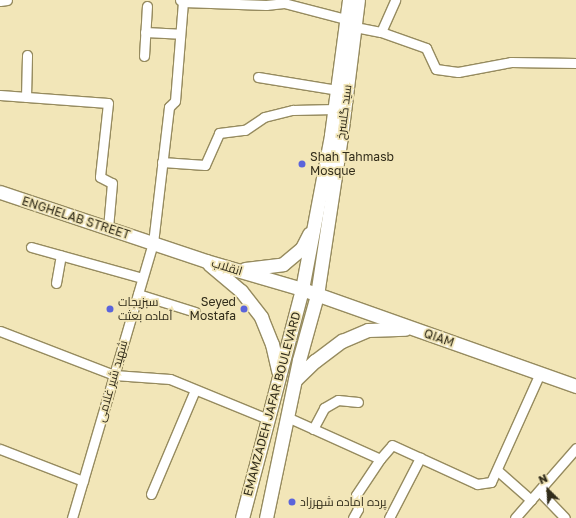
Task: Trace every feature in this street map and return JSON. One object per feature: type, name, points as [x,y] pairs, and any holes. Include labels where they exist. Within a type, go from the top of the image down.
[{"type":"main road","name":"سید گلسرخ","points":[[317,295],[341,136],[350,23],[349,0]]},
{"type":"main road","name":"سید گلسرخ","points":[[302,290],[335,110],[337,90],[350,23],[358,0]]},
{"type":"main road","name":"ENGHELAB STREET","points":[[0,192],[153,243]]},
{"type":"main road","points":[[237,270],[283,264],[302,248],[315,224]]},
{"type":"main road","name":"انقلاب","points":[[153,243],[206,261],[302,290]]},
{"type":"main road","points":[[206,261],[241,291],[261,317],[272,344],[278,371]]},
{"type":"main road","name":"QIAM","points":[[302,290],[576,386]]},
{"type":"main road","name":"EMAMZADEH JAFAR BOULEVARD","points":[[242,518],[268,419],[278,371],[283,359],[302,290]]},
{"type":"main road","name":"EMAMZADEH JAFAR BOULEVARD","points":[[266,518],[299,360],[317,295]]},
{"type":"main road","points":[[295,380],[315,361],[342,341],[368,330],[411,328]]},
{"type":"main road","points":[[283,359],[292,355],[299,360]]},
{"type":"street","points":[[0,1],[7,0]]},
{"type":"street","points":[[381,32],[396,0]]},
{"type":"street","points":[[182,1],[266,5],[284,1],[426,48],[436,69],[458,72],[511,62],[576,63]]},
{"type":"street","name":"شهید شیر غلامی","points":[[72,518],[153,243],[169,107],[175,101],[182,1]]},
{"type":"street","points":[[144,56],[147,6]]},
{"type":"street","points":[[145,32],[180,34]]},
{"type":"street","points":[[26,55],[26,97]]},
{"type":"street","points":[[258,77],[337,90]]},
{"type":"street","points":[[0,95],[108,103],[100,177],[112,183],[108,228]]},
{"type":"street","points":[[162,162],[205,165],[218,133],[245,130],[264,117],[292,110],[335,110]]},
{"type":"street","points":[[31,247],[142,278]]},
{"type":"street","points":[[56,283],[61,255]]},
{"type":"street","points":[[138,294],[196,312]]},
{"type":"street","points":[[0,331],[114,375],[170,379],[268,419]]},
{"type":"street","points":[[353,518],[358,509],[356,495],[380,459],[392,445],[476,484],[491,482],[498,471],[540,373]]},
{"type":"street","points":[[151,494],[195,390]]},
{"type":"street","points":[[313,429],[324,408],[338,400],[358,402]]},
{"type":"street","points":[[287,417],[380,459]]},
{"type":"street","points":[[515,518],[576,448]]},
{"type":"street","points":[[0,449],[83,481]]},
{"type":"street","points":[[389,518],[420,458]]},
{"type":"street","points":[[498,471],[531,500]]},
{"type":"street","points":[[539,491],[565,518]]},
{"type":"place","name":"Shah Tahmasb Mosque","points":[[302,164]]},
{"type":"place","name":"سبزیجات آماده بعثت","points":[[110,309]]},
{"type":"place","name":"Seyed Mostafa","points":[[244,309]]},
{"type":"place","name":"پرده اماده شهرزاد","points":[[292,502]]}]
